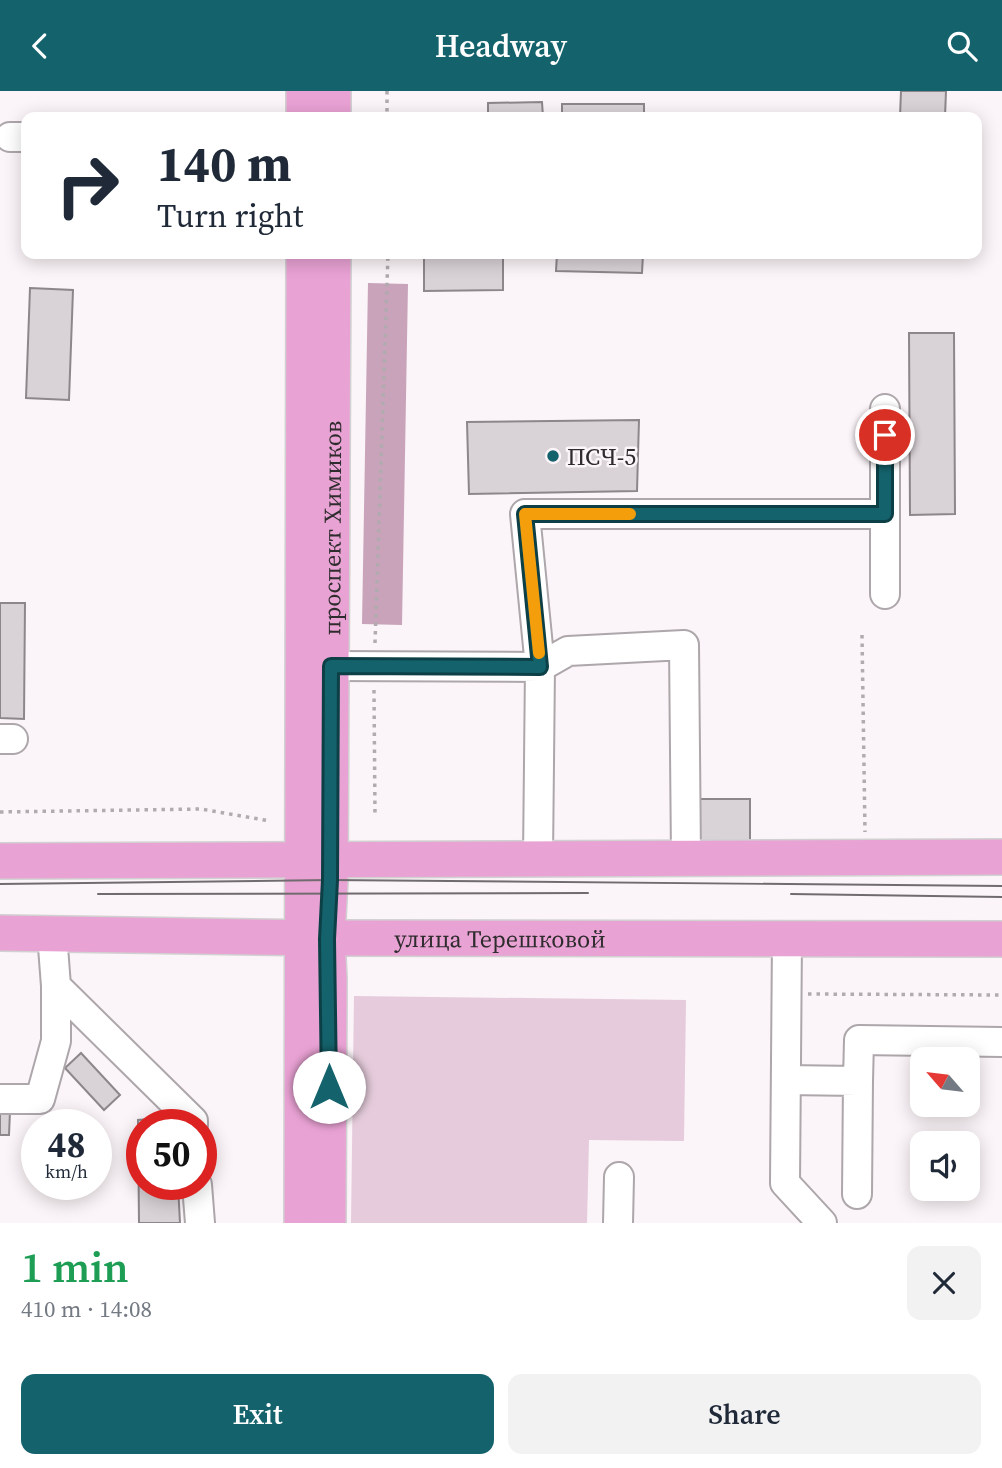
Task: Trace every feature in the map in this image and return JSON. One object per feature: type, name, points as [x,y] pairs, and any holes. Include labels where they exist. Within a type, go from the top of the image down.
[{"type":"main road","points":[[304,91],[304,112]]},
{"type":"main road","points":[[333,91],[333,112]]},
{"type":"main road","name":"проспект Химиков","points":[[302,1223],[316,859],[304,259]]},
{"type":"main road","name":"проспект Химиков","points":[[316,859],[331,666],[333,259]]},
{"type":"main road","points":[[0,861],[1002,857]]},
{"type":"main road","name":"улица Терешковой","points":[[0,933],[315,938],[1002,939]]},
{"type":"main road","name":"проспект Химиков","points":[[315,938],[330,979],[328,1223]]},
{"type":"lane","points":[[885,409],[885,594]]},
{"type":"lane","points":[[538,858],[540,667],[525,514],[885,514]]},
{"type":"lane","points":[[331,666],[540,667],[568,651],[684,645],[686,857]]},
{"type":"lane","points":[[0,1099],[40,1099],[56,1041],[52,934]]},
{"type":"lane","points":[[787,939],[785,1182],[822,1223]]},
{"type":"lane","points":[[56,986],[181,1109]]},
{"type":"lane","points":[[857,1194],[859,1040],[1002,1042]]},
{"type":"lane","points":[[786,1080],[858,1081]]},
{"type":"lane","points":[[618,1223],[619,1177]]},
{"type":"lane","points":[[198,1200],[200,1223]]},
{"type":"path","points":[[387,91],[387,112]]},
{"type":"path","points":[[375,816],[374,666],[388,259]]},
{"type":"path","points":[[862,635],[865,857]]},
{"type":"path","points":[[0,812],[201,809],[270,821]]},
{"type":"path","points":[[787,994],[1002,995]]},
{"type":"shaded area","points":[[368,283],[408,284],[402,625],[362,624]]},
{"type":"shaded area","points":[[354,996],[686,1000],[684,1141],[589,1140],[587,1223],[351,1223]]},
{"type":"building","points":[[901,91],[946,91],[945,112],[900,112]]},
{"type":"building","points":[[542,102],[543,112],[488,112],[488,103]]},
{"type":"building","points":[[562,104],[644,104],[644,112],[562,112]]},
{"type":"building","points":[[424,259],[503,259],[503,290],[424,291]]},
{"type":"building","points":[[557,259],[643,259],[642,273],[556,271]]},
{"type":"building","points":[[30,288],[73,290],[69,400],[26,398]]},
{"type":"building","points":[[909,333],[954,333],[955,514],[910,515]]},
{"type":"building","name":"ПСЧ-5","points":[[639,420],[637,491],[469,494],[467,422]]},
{"type":"building","points":[[0,603],[25,603],[24,719],[0,718]]},
{"type":"building","points":[[695,799],[750,799],[750,841],[694,841]]},
{"type":"building","points":[[81,1053],[120,1095],[103,1109],[65,1068]]},
{"type":"building","points":[[0,1111],[10,1111],[9,1135],[0,1135]]},
{"type":"building","points":[[139,1200],[179,1200],[180,1223],[139,1223]]},
{"type":"tram line","points":[[0,884],[330,880],[1002,886]]},
{"type":"tram line","points":[[98,894],[588,893]]},
{"type":"tram line","points":[[791,894],[1002,897]]},
{"type":"slow traffic","points":[[539,653],[525,514],[630,514]]},
{"type":"place","name":"ПСЧ-5","points":[[553,456]]},
{"type":"route","points":[[329,1087],[330,979],[327,939],[330,880],[331,666],[540,667],[525,514],[885,514],[885,435]]}]
